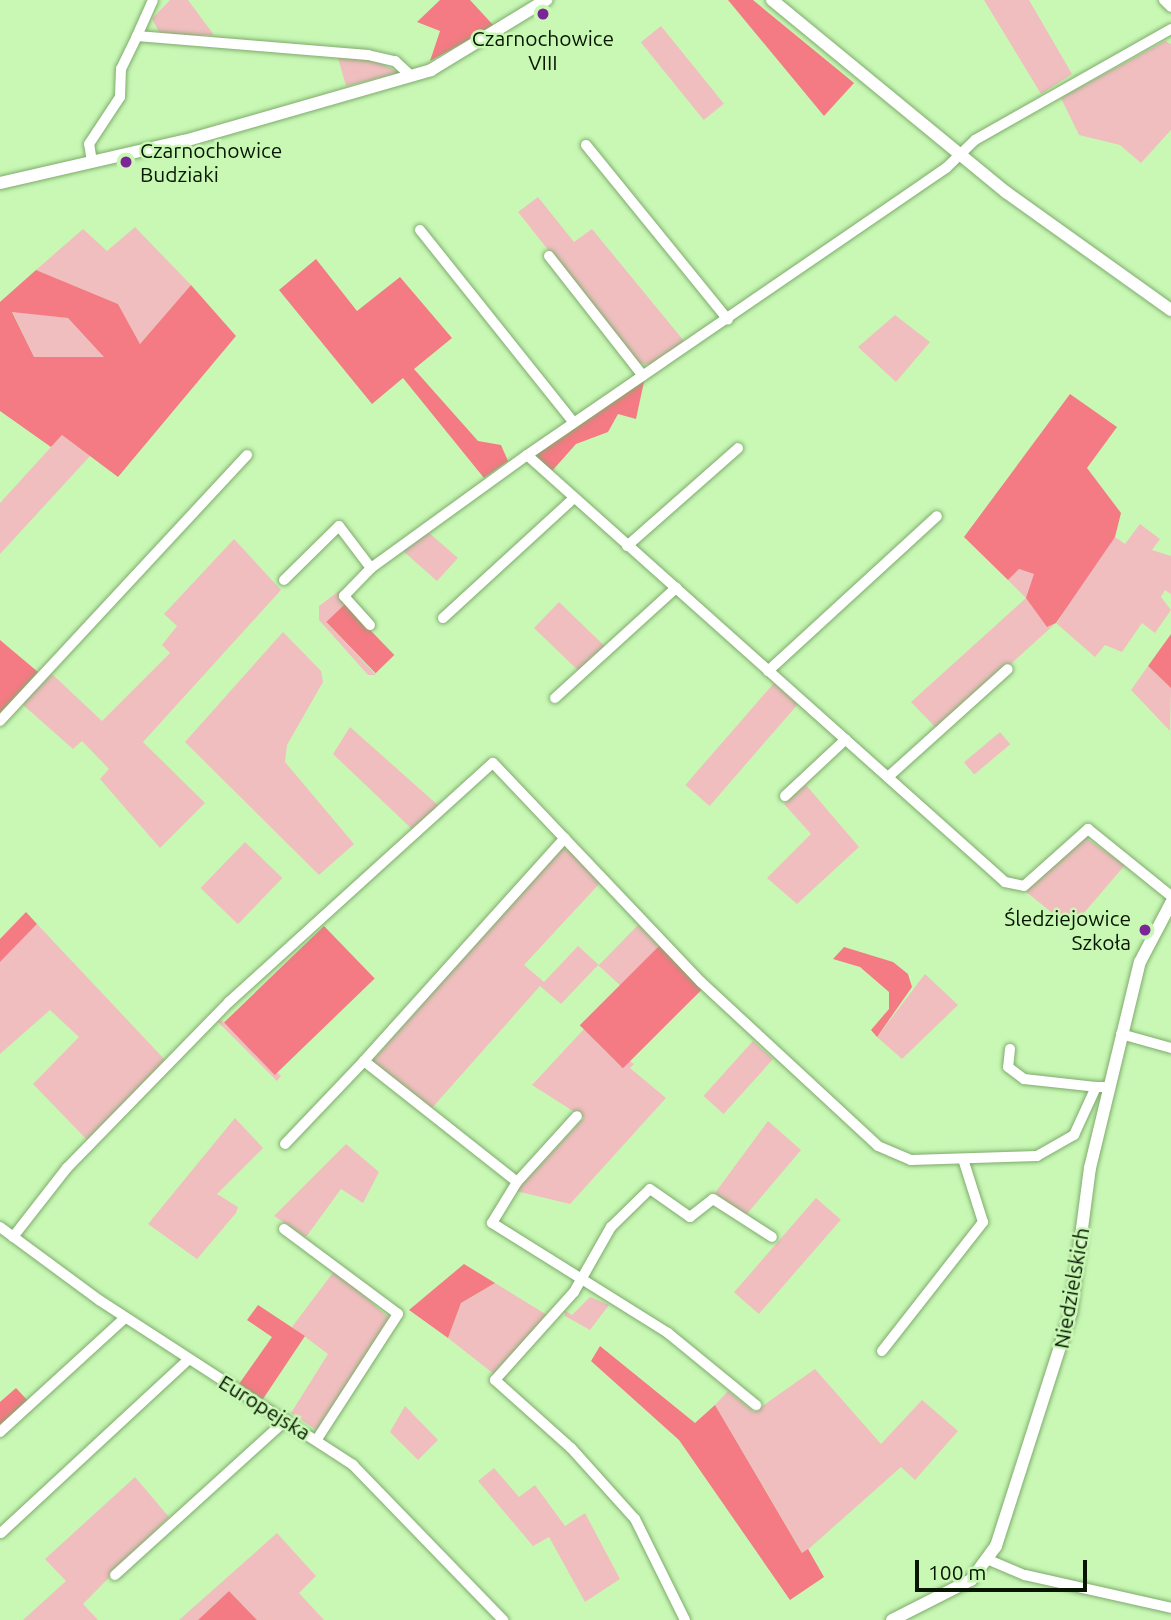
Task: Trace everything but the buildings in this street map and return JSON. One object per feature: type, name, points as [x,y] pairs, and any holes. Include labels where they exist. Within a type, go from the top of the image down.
[{"type":"street","points":[[92,162],[89,144],[120,97],[123,61],[153,0]]},
{"type":"street","points":[[0,183],[92,162],[411,76],[463,55],[546,0]]},
{"type":"street","points":[[1164,0],[1171,7]]},
{"type":"street","points":[[776,1],[960,155],[1171,310]]},
{"type":"street","points":[[370,625],[344,596],[371,569],[573,422],[728,320],[960,155],[975,140],[1170,31]]},
{"type":"street","points":[[137,36],[368,55],[395,61],[411,76]]},
{"type":"street","points":[[586,145],[728,320]]},
{"type":"street","points":[[420,230],[573,422]]},
{"type":"street","points":[[548,256],[643,376]]},
{"type":"street","points":[[626,546],[738,448]]},
{"type":"street","points":[[0,721],[247,455]]},
{"type":"street","points":[[527,455],[573,499],[1016,889],[1088,829],[1171,896]]},
{"type":"street","points":[[443,618],[573,499]]},
{"type":"street","points":[[768,671],[937,516]]},
{"type":"street","points":[[284,580],[339,526],[371,569]]},
{"type":"street","points":[[555,698],[676,588]]},
{"type":"street","points":[[888,777],[1008,670]]},
{"type":"street","points":[[785,796],[846,739]]},
{"type":"street","points":[[13,1237],[67,1168],[229,1002],[493,763],[701,982],[878,1146],[911,1160],[964,1162],[1052,1149],[1074,1135],[1096,1087]]},
{"type":"street","points":[[285,1144],[364,1061],[565,838]]},
{"type":"street","name":"Niedzielskich","points":[[892,1620],[971,1580],[989,1560],[1071,1312],[1090,1168],[1140,962],[1171,903]]},
{"type":"street","points":[[1121,1034],[1171,1048]]},
{"type":"street","points":[[1010,1049],[1008,1066],[1024,1079],[1110,1087]]},
{"type":"street","points":[[364,1061],[517,1182]]},
{"type":"street","points":[[577,1116],[517,1182],[492,1223],[668,1333],[756,1405]]},
{"type":"street","points":[[882,1351],[983,1222],[964,1162]]},
{"type":"street","points":[[685,1620],[635,1519],[571,1448],[495,1380],[582,1278],[611,1227],[650,1189],[690,1217],[713,1199],[772,1237]]},
{"type":"street","name":"Europejska","points":[[0,1227],[125,1318],[317,1439],[364,1475],[503,1620]]},
{"type":"street","points":[[284,1229],[398,1314],[317,1439]]},
{"type":"street","points":[[0,1432],[125,1318]]},
{"type":"street","points":[[1,1533],[188,1359]]},
{"type":"street","points":[[115,1575],[286,1420]]},
{"type":"street","points":[[989,1560],[1026,1575],[1171,1608]]},
{"type":"shaded area","points":[[170,0],[188,0],[214,35],[161,35],[152,19]]},
{"type":"shaded area","points":[[440,0],[470,0],[494,26],[430,61],[440,31],[417,22]]},
{"type":"shaded area","points":[[728,0],[753,0],[854,83],[824,116]]},
{"type":"shaded area","points":[[984,0],[1029,0],[1072,74],[1041,94]]},
{"type":"shaded area","points":[[661,26],[724,104],[704,120],[641,42]]},
{"type":"shaded area","points":[[1165,41],[1171,44],[1171,130],[1141,163],[1120,145],[1079,135],[1061,98]]},
{"type":"shaded area","points":[[338,58],[373,59],[399,73],[346,86]]},
{"type":"shaded area","points":[[538,197],[574,242],[592,229],[684,341],[651,365],[638,363],[518,212]]},
{"type":"shaded area","points":[[135,227],[191,285],[140,344],[118,304],[36,270],[83,229],[107,251]]},
{"type":"shaded area","points":[[316,259],[357,311],[400,277],[452,338],[414,369],[478,441],[501,445],[508,461],[484,478],[403,378],[372,404],[279,290]]},
{"type":"shaded area","points":[[36,270],[118,304],[140,344],[191,285],[236,336],[118,477],[62,435],[51,447],[0,411],[0,302]],"holes":[[[12,312],[68,318],[104,357],[34,357]]]},
{"type":"shaded area","points":[[12,311],[68,318],[105,357],[34,357]]},
{"type":"shaded area","points":[[895,315],[930,342],[896,382],[858,347]]},
{"type":"shaded area","points":[[645,377],[636,419],[618,414],[608,432],[576,444],[552,471],[536,458],[536,450]]},
{"type":"shaded area","points":[[1070,394],[1117,427],[1087,468],[1121,513],[1115,537],[1056,623],[1047,627],[1026,598],[1034,574],[1019,569],[1008,580],[964,537]]},
{"type":"shaded area","points":[[62,435],[90,456],[0,554],[0,503]]},
{"type":"shaded area","points":[[1140,524],[1160,539],[1152,550],[1171,556],[1171,594],[1165,590],[1161,597],[1171,610],[1155,633],[1142,623],[1122,652],[1105,645],[1095,657],[1056,623],[1095,557],[1115,537],[1125,544]]},
{"type":"shaded area","points":[[428,532],[458,558],[437,581],[403,551]]},
{"type":"shaded area","points":[[234,539],[281,590],[143,742],[205,803],[160,848],[100,779],[109,769],[82,741],[73,749],[22,704],[52,674],[102,721],[170,653],[162,645],[177,626],[164,614]]},
{"type":"shaded area","points":[[1019,569],[1034,574],[1032,588],[1047,627],[1055,624],[938,730],[911,702],[1026,598],[1008,580]]},
{"type":"shaded area","points":[[339,591],[345,604],[327,623],[376,675],[368,675],[319,620],[319,606]]},
{"type":"shaded area","points":[[559,602],[605,646],[580,672],[534,628]]},
{"type":"shaded area","points":[[345,604],[394,655],[376,673],[326,622]]},
{"type":"shaded area","points":[[283,632],[321,671],[323,682],[287,745],[285,762],[354,844],[319,875],[185,742]]},
{"type":"shaded area","points":[[1171,634],[1171,688],[1148,666]]},
{"type":"shaded area","points":[[0,640],[38,672],[0,713]]},
{"type":"shaded area","points":[[1148,666],[1171,688],[1170,731],[1131,690]]},
{"type":"shaded area","points":[[774,683],[798,704],[710,806],[685,785]]},
{"type":"shaded area","points":[[350,727],[440,807],[414,831],[333,754]]},
{"type":"shaded area","points":[[1000,732],[1010,744],[974,774],[964,762]]},
{"type":"shaded area","points":[[806,785],[859,847],[797,904],[767,878],[811,834],[784,804]]},
{"type":"shaded area","points":[[1083,836],[1125,865],[1071,928],[1025,891]]},
{"type":"shaded area","points":[[245,842],[282,878],[238,924],[201,888]]},
{"type":"shaded area","points":[[560,848],[571,851],[600,883],[524,965],[544,982],[578,946],[599,965],[638,925],[659,946],[622,987],[598,965],[561,1004],[540,986],[432,1108],[372,1061]]},
{"type":"shaded area","points":[[26,912],[37,924],[0,962],[0,939]]},
{"type":"shaded area","points":[[37,924],[166,1061],[90,1143],[33,1084],[79,1037],[50,1010],[0,1054],[0,962]]},
{"type":"shaded area","points":[[324,926],[375,979],[275,1075],[224,1023]]},
{"type":"shaded area","points":[[659,946],[702,989],[623,1068],[580,1025]]},
{"type":"shaded area","points":[[844,947],[893,962],[908,974],[912,987],[877,1037],[871,1030],[889,1009],[889,992],[860,967],[833,959]]},
{"type":"shaded area","points":[[925,974],[958,1005],[902,1059],[877,1037]]},
{"type":"shaded area","points":[[221,1020],[281,1076],[277,1081],[218,1022]]},
{"type":"shaded area","points":[[584,1029],[634,1064],[630,1068],[666,1098],[570,1204],[516,1191],[584,1118],[532,1085]]},
{"type":"shaded area","points":[[753,1041],[773,1059],[724,1114],[703,1096]]},
{"type":"shaded area","points":[[235,1118],[263,1148],[217,1194],[238,1207],[236,1213],[197,1259],[148,1224]]},
{"type":"shaded area","points":[[768,1121],[801,1150],[746,1215],[715,1193]]},
{"type":"shaded area","points":[[346,1144],[379,1172],[363,1203],[341,1189],[306,1237],[274,1216]]},
{"type":"shaded area","points":[[816,1198],[841,1220],[759,1314],[734,1292]]},
{"type":"shaded area","points":[[464,1264],[495,1283],[461,1303],[448,1338],[409,1310]]},
{"type":"shaded area","points":[[335,1270],[389,1318],[318,1431],[291,1413],[328,1354],[292,1327]]},
{"type":"shaded area","points":[[495,1283],[547,1315],[494,1374],[448,1338],[461,1303]]},
{"type":"shaded area","points":[[590,1297],[609,1305],[590,1330],[565,1316],[564,1310],[572,1315]]},
{"type":"shaded area","points":[[258,1305],[305,1336],[263,1399],[239,1384],[272,1337],[247,1320]]},
{"type":"shaded area","points":[[600,1346],[695,1423],[715,1405],[802,1553],[808,1549],[824,1577],[790,1600],[679,1440],[591,1361]]},
{"type":"shaded area","points":[[815,1369],[881,1444],[922,1400],[958,1431],[915,1480],[901,1467],[803,1554],[715,1405],[728,1391],[754,1412]]},
{"type":"shaded area","points":[[16,1388],[29,1402],[0,1427],[0,1402]]},
{"type":"shaded area","points":[[405,1406],[438,1440],[418,1460],[390,1432]]},
{"type":"shaded area","points":[[494,1468],[519,1497],[535,1485],[565,1526],[585,1513],[620,1579],[585,1602],[549,1537],[533,1546],[478,1481]]},
{"type":"shaded area","points":[[135,1477],[169,1517],[83,1604],[98,1620],[23,1620],[66,1581],[45,1559]]},
{"type":"shaded area","points":[[277,1533],[316,1576],[299,1593],[324,1620],[257,1620],[229,1591],[198,1620],[179,1620]]},
{"type":"shaded area","points":[[229,1591],[257,1620],[198,1620]]},
{"type":"place","name":"Czarnochowice VIII","points":[[543,14]]},
{"type":"place","name":"Czarnochowice Budziaki","points":[[126,162]]},
{"type":"place","name":"Śledziejowice Szkoła","points":[[1145,930]]}]
